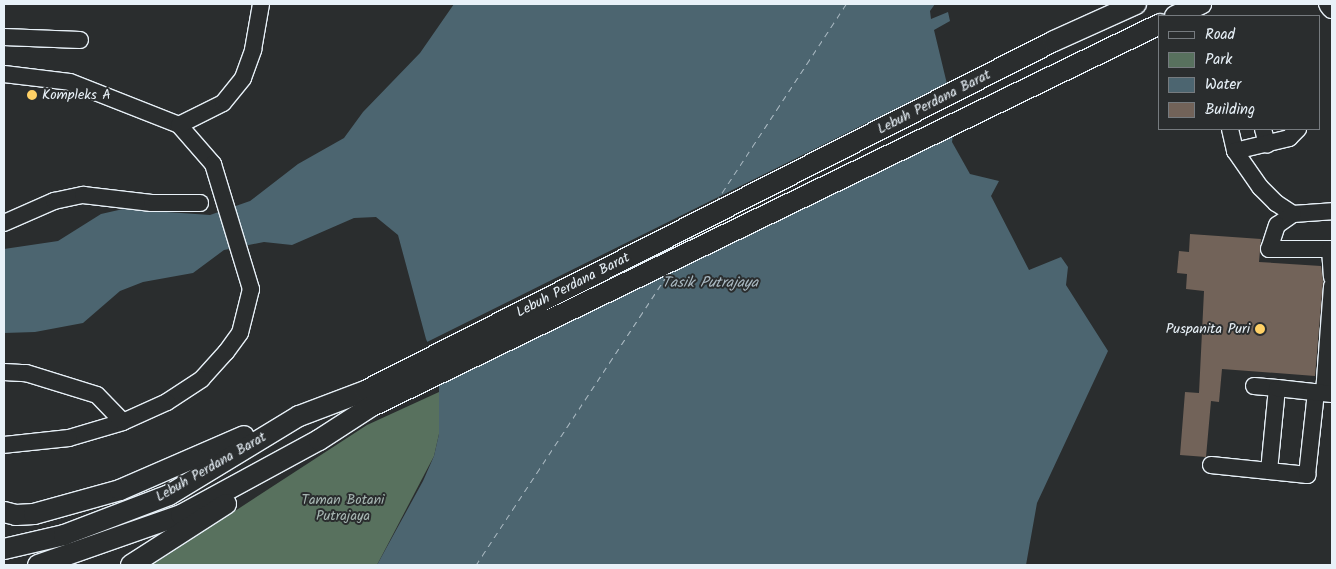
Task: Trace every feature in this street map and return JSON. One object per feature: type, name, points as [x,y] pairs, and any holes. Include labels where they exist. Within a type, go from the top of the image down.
[{"type":"main road","name":"Lebuh Perdana Barat","points":[[38,565],[181,515],[319,440],[367,399],[1017,60],[1136,4]]},
{"type":"main road","points":[[1177,15],[1201,4]]},
{"type":"main road","name":"Lebuh Perdana Barat","points":[[4,549],[64,535],[169,495],[299,416],[367,399],[1158,25]]},
{"type":"main road","points":[[4,512],[34,514],[120,490],[230,443],[255,430],[299,416]]},
{"type":"main road","points":[[131,565],[209,515],[319,440]]},
{"type":"lane","points":[[178,125],[223,103],[243,78],[253,50],[262,4]]},
{"type":"lane","points":[[4,37],[80,40]]},
{"type":"lane","points":[[4,74],[70,82],[178,125],[212,164],[251,289],[240,333],[202,379],[167,402],[124,422],[69,438],[4,445]]},
{"type":"lane","points":[[1230,130],[1235,151],[1260,187],[1293,214]]},
{"type":"lane","points":[[1235,151],[1265,136],[1289,138],[1297,130]]},
{"type":"lane","points":[[4,223],[54,201],[83,196],[152,203],[200,203]]},
{"type":"lane","points":[[1332,211],[1293,214],[1277,224],[1269,249],[1330,249],[1332,278]]},
{"type":"lane","points":[[1212,465],[1308,475],[1324,393],[1332,286]]},
{"type":"lane","points":[[4,372],[26,373],[97,395],[124,422]]},
{"type":"lane","points":[[1254,386],[1324,393]]},
{"type":"lane","points":[[1269,471],[1277,388]]},
{"type":"green space","name":"Taman Botani Putrajaya","points":[[439,392],[439,434],[434,456],[377,565],[152,565],[367,425]]},
{"type":"water","name":"Tasik Putrajaya","points":[[454,4],[935,4],[930,11],[931,19],[948,12],[950,21],[934,30],[947,84],[957,107],[952,142],[970,174],[999,181],[991,196],[1029,270],[1061,257],[1068,267],[1066,285],[1108,351],[1037,503],[1026,565],[377,565],[423,481],[434,456],[439,434],[439,368],[426,339],[398,235],[376,217],[354,218],[292,245],[264,242],[224,250],[193,273],[143,282],[120,291],[83,323],[35,332],[4,333],[4,249],[58,241],[101,214],[123,209],[210,215],[250,201],[298,164],[344,138],[363,112],[420,53]]},
{"type":"pier","points":[[949,82],[959,107],[956,130],[436,387],[436,369],[425,343]]},
{"type":"building","name":"Puspanita Puri","points":[[1190,234],[1261,239],[1259,262],[1321,266],[1323,281],[1315,376],[1222,369],[1219,402],[1211,401],[1206,457],[1180,455],[1185,392],[1199,393],[1204,291],[1186,289],[1187,274],[1177,273],[1179,251],[1189,252]]},
{"type":"ferry route","points":[[716,202],[846,4]]},
{"type":"ferry route","points":[[689,241],[694,234]]},
{"type":"ferry route","points":[[476,565],[668,274]]},
{"type":"place","name":"Kompleks A","points":[[32,95]]},
{"type":"place","name":"Puspanita Puri","points":[[1260,329]]}]
